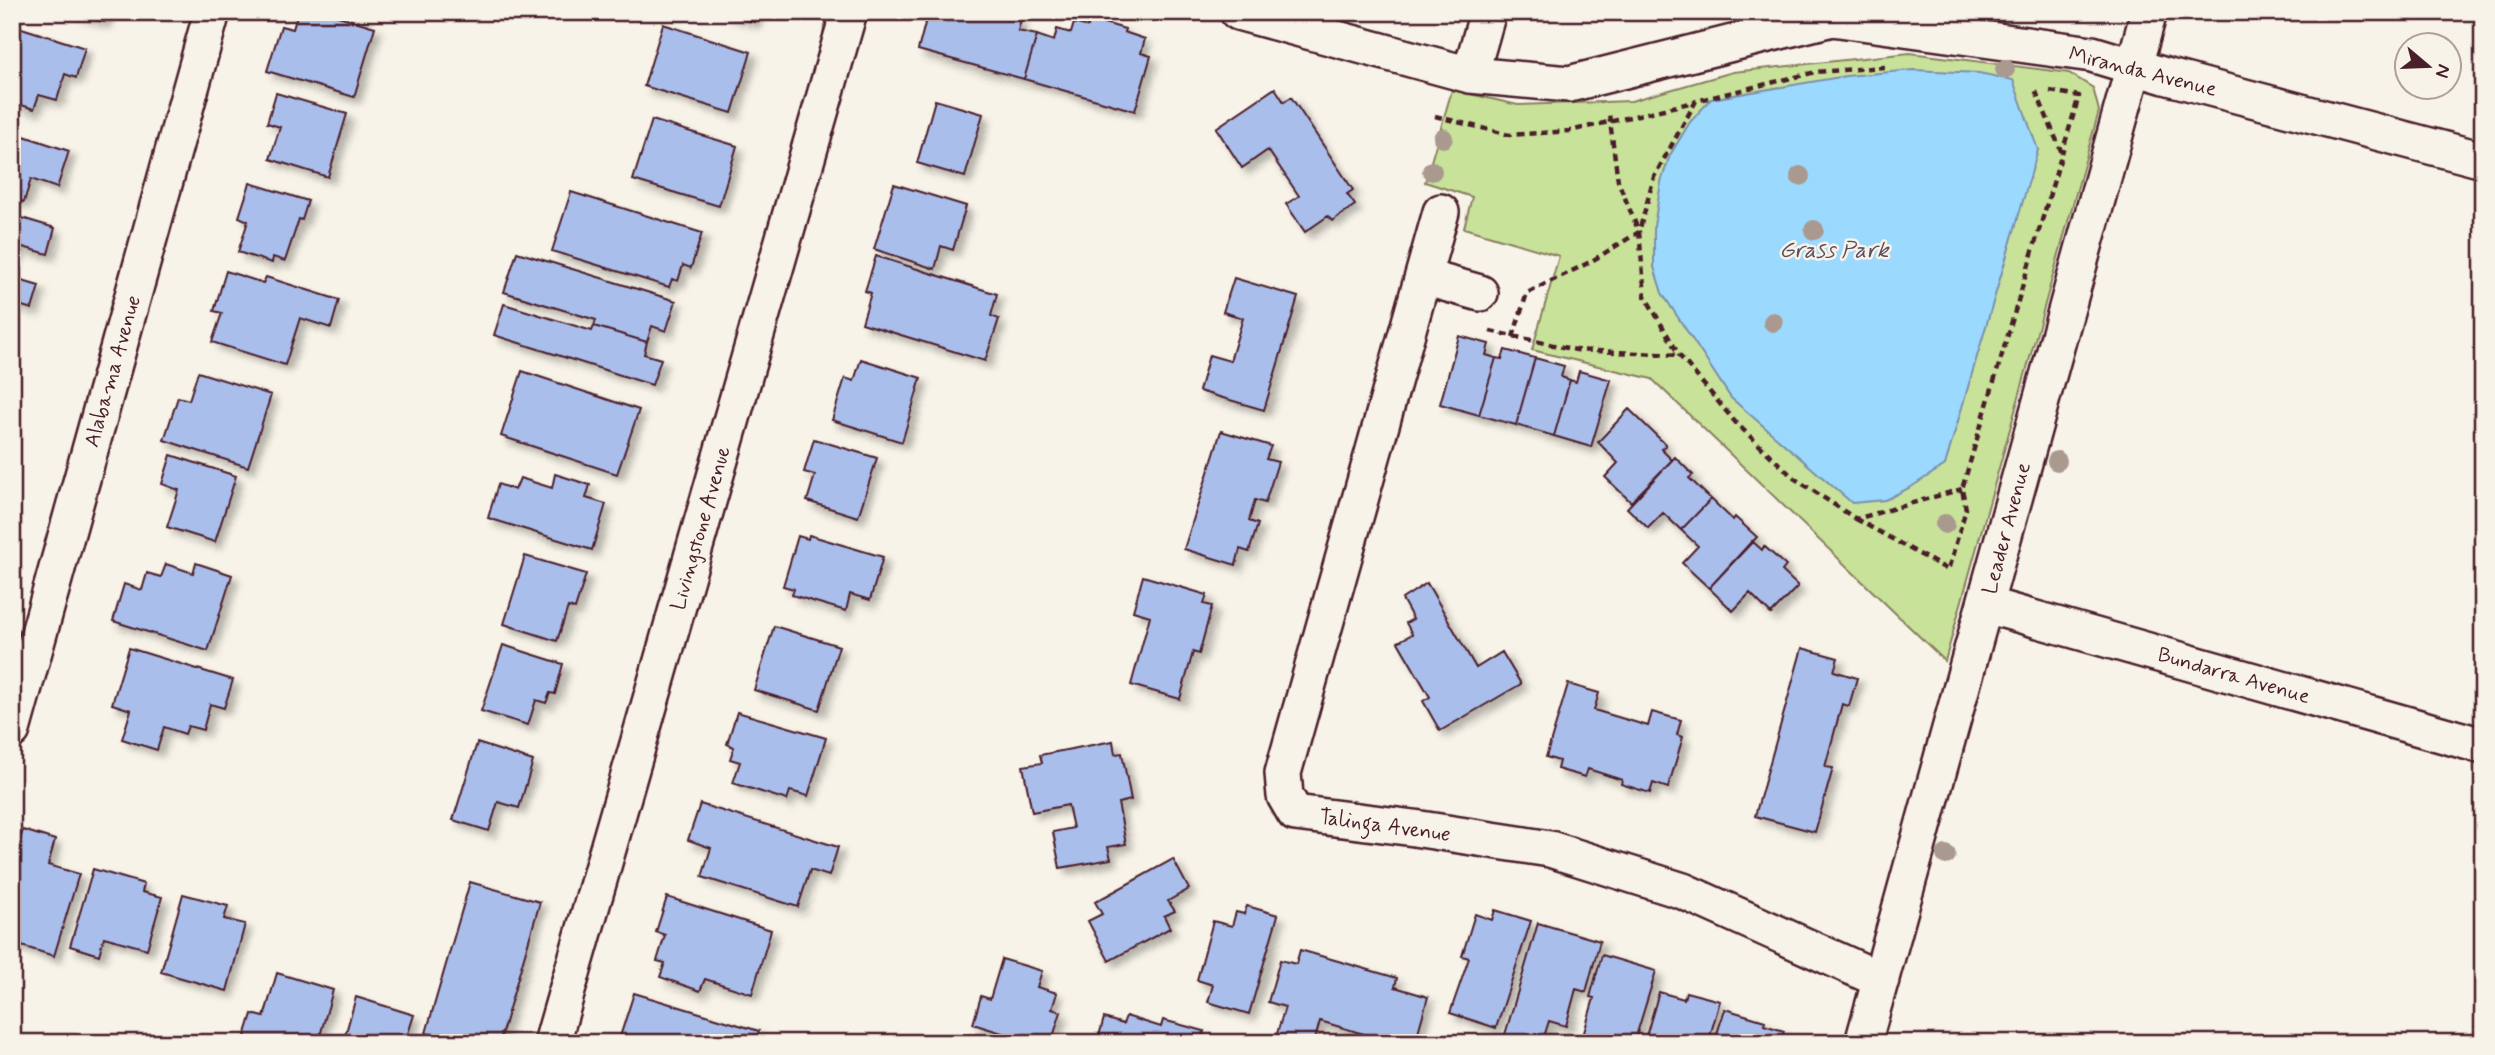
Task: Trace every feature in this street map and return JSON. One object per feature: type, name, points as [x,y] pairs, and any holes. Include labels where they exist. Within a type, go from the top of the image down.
[{"type":"street","name":"Alabama Avenue","points":[[12,730],[212,12]]},
{"type":"street","name":"Miranda Avenue","points":[[1238,12],[1470,75],[1569,83],[1832,18],[2092,54],[2483,160]]},
{"type":"street","points":[[1470,75],[1488,12]]},
{"type":"street","name":"Leader Avenue","points":[[1863,1043],[2148,12]]},
{"type":"street","name":"Livingstone Avenue","points":[[552,1043],[849,13]]},
{"type":"street","name":"Talinga Avenue","points":[[1441,212],[1283,773],[1285,796],[1295,813],[1550,849],[1683,891],[1881,981]]},
{"type":"street","points":[[1423,277],[1480,293]]},
{"type":"street","name":"Bundarra Avenue","points":[[1986,605],[2483,746]]},
{"type":"path","points":[[1513,337],[1527,293],[1590,262],[1639,232],[1654,177],[1696,101],[1816,72],[1893,67]]},
{"type":"path","points":[[1602,75],[1618,181],[1639,232],[1645,296],[1679,355],[1736,423],[1794,478],[1856,519],[1948,570],[1966,509],[1962,489],[2079,96],[2022,85]]},
{"type":"path","points":[[2035,88],[2062,153]]},
{"type":"path","points":[[1487,331],[1577,350],[1679,355]]},
{"type":"path","points":[[1856,519],[1962,489]]},
{"type":"green space","points":[[1910,53],[2069,73],[2093,88],[2099,111],[1945,661],[1652,379],[1532,350],[1559,256],[1464,228],[1472,197],[1425,182],[1452,90],[1518,105],[1631,101],[1733,72]]},
{"type":"water","name":"Grass Park","points":[[1913,70],[1979,73],[2013,80],[2038,150],[1945,465],[1885,500],[1852,503],[1731,398],[1662,293],[1654,267],[1654,226],[1661,182],[1670,155],[1690,122],[1711,99],[1846,76]]},
{"type":"building","points":[[73,12],[107,12],[104,22]]},
{"type":"building","points":[[298,12],[325,12],[375,27],[354,97],[267,71],[281,26],[293,29]]},
{"type":"building","points":[[722,12],[757,12],[754,22]]},
{"type":"building","points":[[928,12],[1008,12],[1007,16],[1021,19],[1018,31],[1037,35],[1024,79],[918,50]]},
{"type":"building","points":[[1090,19],[1125,29],[1124,32],[1145,39],[1141,53],[1151,56],[1135,111],[1024,79],[1037,35],[1054,41],[1057,29],[1071,33],[1074,23],[1088,27]]},
{"type":"building","points":[[663,24],[751,52],[732,113],[644,86]]},
{"type":"building","points":[[12,25],[85,48],[76,78],[65,74],[57,100],[39,95],[34,109],[12,102]]},
{"type":"building","points":[[1275,88],[1284,102],[1291,97],[1353,190],[1347,194],[1355,205],[1332,221],[1328,216],[1305,232],[1286,204],[1299,196],[1268,150],[1242,168],[1216,128]]},
{"type":"building","points":[[276,93],[347,114],[328,177],[270,159],[280,127],[267,123]]},
{"type":"building","points":[[935,100],[983,114],[965,177],[917,163]]},
{"type":"building","points":[[652,120],[737,146],[719,206],[633,180]]},
{"type":"building","points":[[12,132],[69,151],[57,188],[31,179],[24,202],[12,199]]},
{"type":"building","points":[[250,183],[308,201],[285,261],[273,257],[272,263],[238,252],[248,221],[239,217]]},
{"type":"building","points":[[894,184],[966,206],[953,250],[941,246],[935,269],[874,249]]},
{"type":"building","points":[[571,192],[702,233],[691,268],[683,265],[678,281],[672,279],[669,287],[552,251]]},
{"type":"building","points":[[12,215],[55,228],[48,254],[19,246],[16,257],[12,256]]},
{"type":"building","points":[[517,252],[676,301],[666,331],[652,326],[647,342],[594,326],[596,320],[504,292]]},
{"type":"building","points":[[876,256],[997,294],[991,316],[999,319],[985,361],[862,323],[871,293],[865,291]]},
{"type":"building","points":[[226,271],[263,283],[266,277],[339,300],[331,328],[300,318],[285,365],[212,342],[222,313],[214,311]]},
{"type":"building","points":[[12,278],[39,286],[32,309],[12,303]]},
{"type":"building","points":[[1234,278],[1298,297],[1264,410],[1199,391],[1209,355],[1230,361],[1243,318],[1223,312]]},
{"type":"building","points":[[504,304],[592,331],[594,326],[647,342],[644,354],[661,359],[652,385],[494,335]]},
{"type":"building","points":[[1459,336],[1489,344],[1486,355],[1496,358],[1479,415],[1440,404]]},
{"type":"building","points":[[1505,350],[1535,358],[1516,425],[1479,415],[1496,358],[1502,359]]},
{"type":"building","points":[[1535,358],[1564,366],[1561,377],[1570,380],[1554,436],[1516,425]]},
{"type":"building","points":[[861,359],[921,378],[902,442],[832,420],[845,378],[854,381]]},
{"type":"building","points":[[522,371],[639,410],[617,474],[501,436]]},
{"type":"building","points":[[1579,371],[1611,380],[1591,447],[1554,436],[1570,380],[1576,382]]},
{"type":"building","points":[[198,372],[271,395],[248,467],[164,440],[178,397],[189,400]]},
{"type":"building","points":[[1629,409],[1666,445],[1661,449],[1672,460],[1631,502],[1605,477],[1618,463],[1598,442]]},
{"type":"building","points":[[1221,431],[1271,446],[1266,459],[1278,462],[1265,503],[1255,500],[1249,521],[1258,524],[1249,552],[1240,549],[1236,565],[1184,549]]},
{"type":"building","points":[[814,439],[877,458],[858,517],[807,501],[815,475],[804,472]]},
{"type":"building","points":[[171,455],[236,476],[215,542],[167,527],[179,490],[162,484]]},
{"type":"building","points":[[1675,457],[1693,475],[1689,478],[1711,499],[1681,530],[1663,513],[1648,528],[1627,508]]},
{"type":"building","points":[[555,474],[590,485],[586,498],[606,504],[592,550],[488,518],[498,484],[515,490],[520,478],[552,488]]},
{"type":"building","points":[[1711,499],[1733,520],[1735,517],[1757,537],[1709,588],[1682,563],[1698,546],[1681,530]]},
{"type":"building","points":[[809,535],[883,557],[870,600],[850,594],[846,611],[792,595],[794,589],[783,586],[798,536],[808,539]]},
{"type":"building","points":[[1752,541],[1762,550],[1764,546],[1786,566],[1782,571],[1798,586],[1771,614],[1750,593],[1733,611],[1709,588]]},
{"type":"building","points":[[525,556],[586,574],[575,609],[568,607],[557,641],[504,624]]},
{"type":"building","points":[[196,563],[232,575],[208,651],[113,621],[124,584],[142,590],[147,573],[161,577],[166,564],[193,573]]},
{"type":"building","points":[[1143,576],[1207,595],[1204,604],[1212,606],[1199,654],[1193,652],[1180,699],[1131,685],[1150,616],[1133,611]]},
{"type":"building","points":[[1427,583],[1476,668],[1502,652],[1521,684],[1440,731],[1423,701],[1430,697],[1398,642],[1412,634],[1406,623],[1413,619],[1402,599]]},
{"type":"building","points":[[774,626],[839,646],[819,710],[754,690]]},
{"type":"building","points":[[503,645],[563,664],[555,694],[550,693],[546,703],[536,700],[528,725],[481,711]]},
{"type":"building","points":[[129,648],[233,680],[224,708],[210,704],[203,730],[188,726],[185,734],[164,727],[157,750],[122,739],[131,710],[112,704]]},
{"type":"building","points":[[1802,648],[1838,658],[1834,671],[1857,678],[1849,706],[1842,704],[1825,767],[1833,768],[1815,832],[1755,816]]},
{"type":"building","points":[[1568,684],[1599,693],[1594,710],[1648,726],[1652,712],[1681,720],[1677,735],[1683,737],[1668,788],[1653,783],[1650,793],[1588,769],[1585,777],[1557,769],[1559,761],[1546,757]]},
{"type":"building","points":[[737,712],[826,738],[808,796],[790,791],[787,800],[733,783],[740,762],[730,759],[734,747],[727,744]]},
{"type":"building","points":[[1113,741],[1115,754],[1122,753],[1131,800],[1118,803],[1126,844],[1108,847],[1111,859],[1060,868],[1053,832],[1073,828],[1068,805],[1032,812],[1023,766],[1042,763],[1040,755]]},
{"type":"building","points":[[477,743],[533,761],[519,808],[498,802],[489,831],[453,820]]},
{"type":"building","points":[[700,804],[838,847],[829,876],[810,870],[798,907],[702,877],[711,848],[688,840]]},
{"type":"building","points":[[23,830],[55,840],[48,865],[79,874],[54,956],[12,943],[12,864]]},
{"type":"building","points":[[1173,859],[1189,889],[1168,901],[1175,911],[1164,916],[1170,928],[1109,961],[1088,921],[1102,914],[1095,902]]},
{"type":"building","points":[[93,869],[144,884],[142,892],[162,897],[147,949],[104,937],[99,955],[70,946]]},
{"type":"building","points":[[470,882],[540,902],[499,1043],[461,1043],[426,1033]]},
{"type":"building","points":[[183,894],[228,906],[224,919],[245,924],[227,991],[161,972]]},
{"type":"building","points":[[667,897],[771,930],[752,994],[705,979],[700,991],[660,977],[665,963],[657,961],[665,935],[656,932]]},
{"type":"building","points":[[1247,906],[1278,915],[1249,1014],[1208,1002],[1213,985],[1197,980],[1213,921],[1232,926],[1236,912],[1244,914]]},
{"type":"building","points":[[1495,910],[1531,921],[1496,1028],[1450,1013],[1469,958],[1462,956],[1475,914],[1492,920]]},
{"type":"building","points":[[1538,923],[1600,941],[1586,992],[1576,989],[1566,1026],[1549,1021],[1542,1043],[1519,1043],[1504,1038]]},
{"type":"building","points":[[1300,950],[1397,978],[1395,987],[1428,997],[1415,1043],[1394,1043],[1320,1021],[1314,1043],[1297,1043],[1276,1037],[1285,1007],[1268,1002],[1280,960],[1296,964]]},
{"type":"building","points":[[1602,955],[1656,971],[1634,1043],[1581,1043],[1594,998],[1590,997]]},
{"type":"building","points":[[1002,959],[1042,971],[1037,987],[1057,993],[1052,1009],[1061,1012],[1051,1043],[1034,1043],[973,1024],[981,996],[990,999]]},
{"type":"building","points":[[277,973],[333,990],[318,1043],[243,1043],[252,1014],[264,1017]]},
{"type":"building","points":[[1659,992],[1684,999],[1686,992],[1720,1001],[1708,1043],[1644,1043]]},
{"type":"building","points":[[634,993],[759,1031],[755,1043],[618,1043]]},
{"type":"building","points":[[356,997],[414,1015],[405,1043],[343,1043]]},
{"type":"building","points":[[1725,1009],[1765,1021],[1764,1025],[1784,1031],[1780,1043],[1714,1043]]},
{"type":"building","points":[[1126,1016],[1161,1027],[1163,1020],[1204,1031],[1201,1043],[1097,1043],[1104,1018],[1123,1024]]}]
